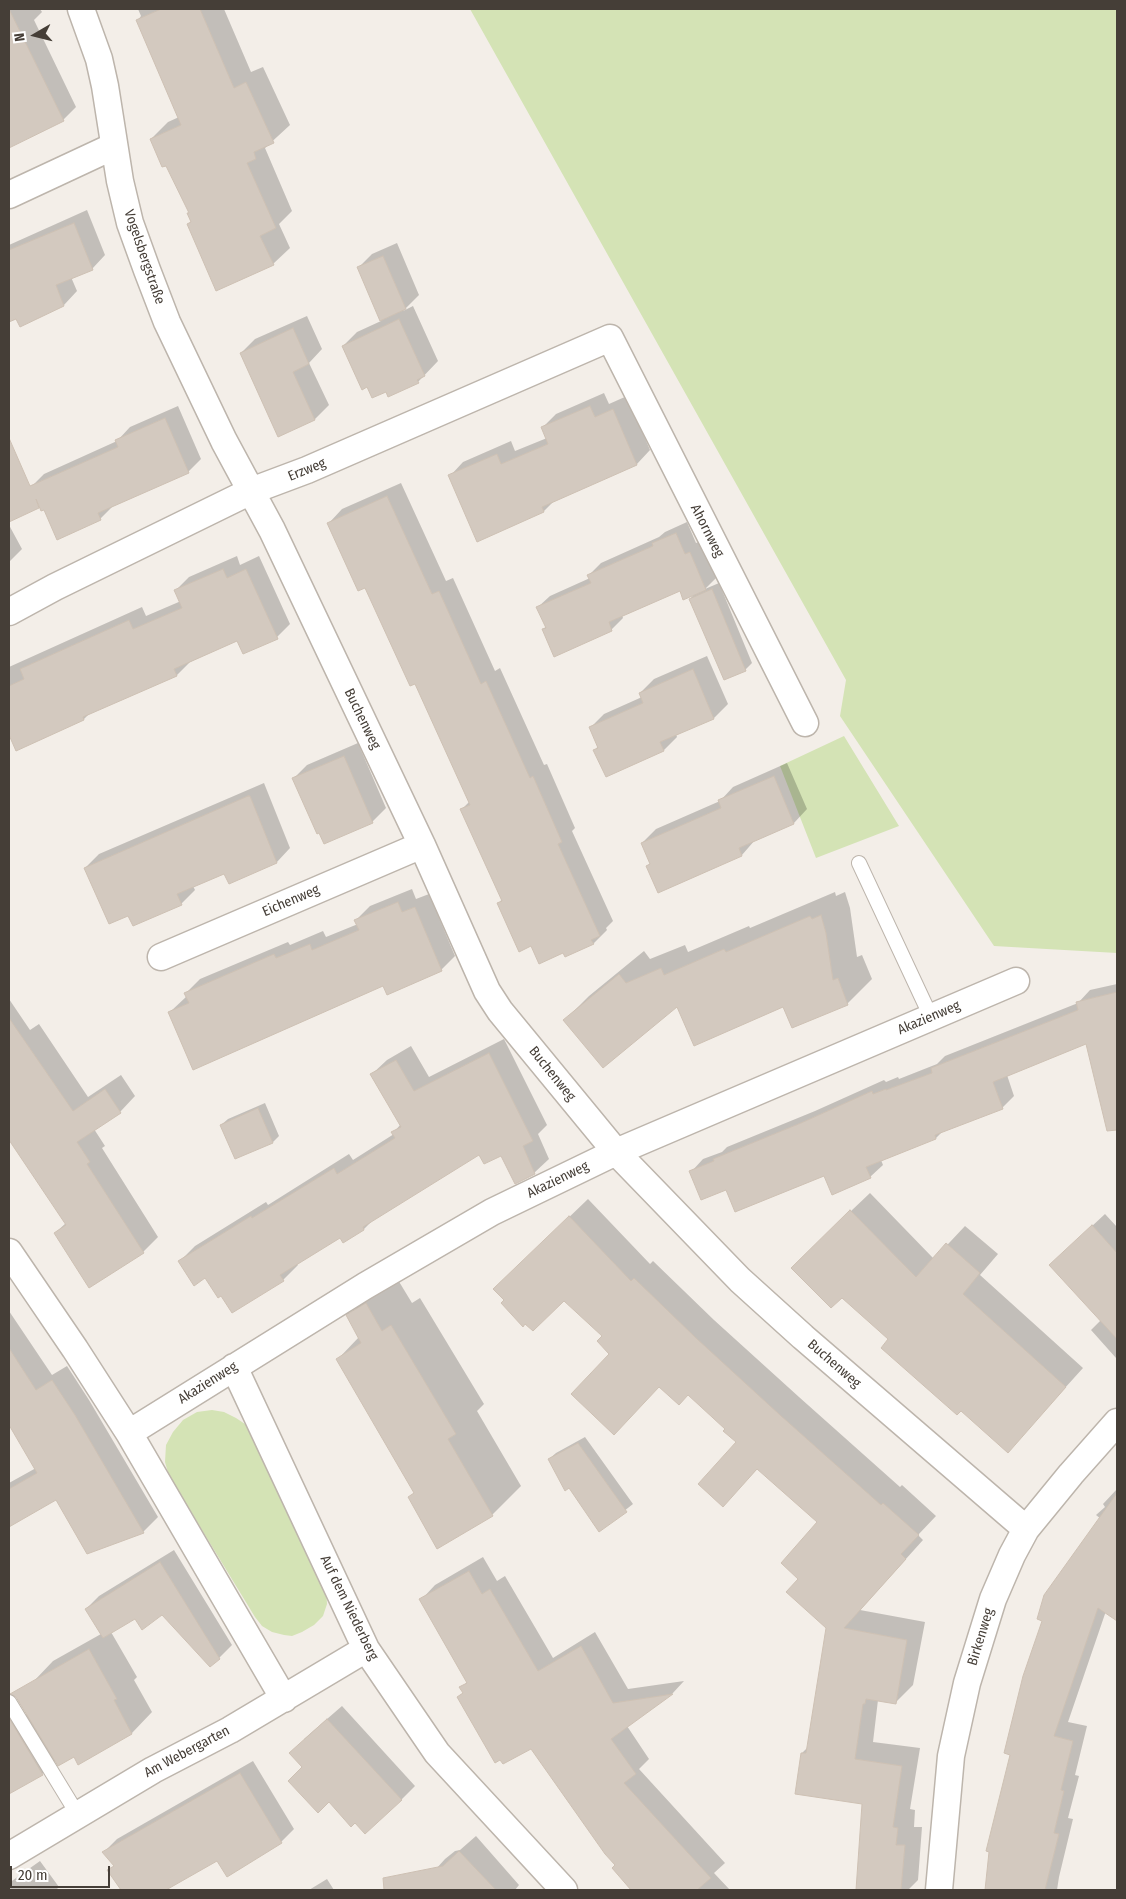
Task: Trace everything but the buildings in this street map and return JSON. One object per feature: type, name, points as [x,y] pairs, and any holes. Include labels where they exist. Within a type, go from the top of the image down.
[{"type":"street","name":"Vogelsbergstraße","points":[[81,9],[105,86],[120,181],[130,223],[167,322],[224,441],[251,492]]},
{"type":"street","points":[[9,195],[114,146]]},
{"type":"street","name":"Erzweg","points":[[9,612],[55,587],[251,492],[307,470],[610,338]]},
{"type":"street","name":"Ahornweg","points":[[610,338],[805,723]]},
{"type":"street","name":"Buchenweg","points":[[251,492],[272,530],[422,844],[487,991],[500,1011],[616,1152],[740,1280],[802,1337],[1026,1529]]},
{"type":"street","name":"Eichenweg","points":[[161,957],[422,844]]},
{"type":"street","name":"Akazienweg","points":[[129,1433],[234,1366],[437,1242],[492,1212],[616,1152],[1016,981]]},
{"type":"street","points":[[9,1252],[129,1433],[284,1699]]},
{"type":"street","name":"Auf dem Niederberg","points":[[234,1366],[366,1649],[437,1753],[564,1890]]},
{"type":"street","name":"Birkenweg","points":[[939,1890],[951,1756],[966,1683],[993,1599],[1012,1555],[1026,1529],[1117,1422]]},
{"type":"street","name":"Am Webergarten","points":[[9,1856],[153,1770],[230,1730],[366,1649]]},
{"type":"lane","points":[[859,863],[931,1017]]},
{"type":"lane","points":[[9,1702],[78,1815]]},
{"type":"green space","points":[[470,9],[1117,9],[1117,953],[994,946],[840,716],[846,680]]},
{"type":"green space","points":[[844,736],[899,826],[816,858],[780,766]]},
{"type":"green space","points":[[212,1410],[224,1412],[248,1426],[326,1588],[327,1604],[323,1616],[314,1625],[292,1636],[272,1632],[262,1626],[255,1617],[169,1476],[165,1462],[166,1445],[173,1432],[183,1420],[197,1412]]}]
